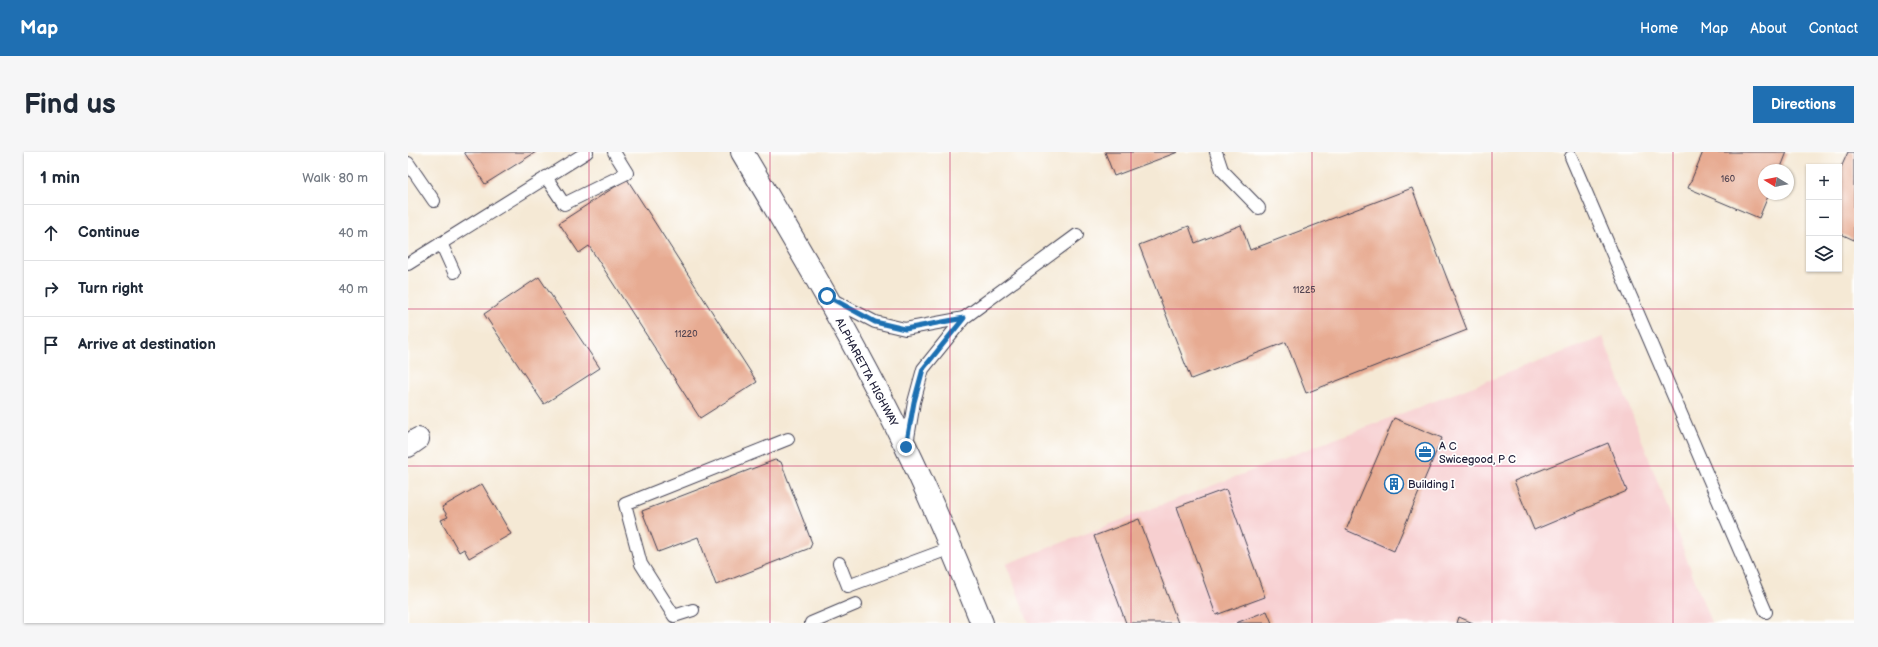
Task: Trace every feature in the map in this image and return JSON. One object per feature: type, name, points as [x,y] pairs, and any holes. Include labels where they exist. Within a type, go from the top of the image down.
[{"type":"highway","name":"ALPHARETTA HIGHWAY","points":[[742,152],[827,296],[906,447],[951,548],[982,623]]},
{"type":"lane","points":[[408,264],[546,176],[587,152]]},
{"type":"lane","points":[[546,176],[564,204],[627,173],[614,152]]},
{"type":"lane","points":[[1216,152],[1222,170],[1259,208]]},
{"type":"lane","points":[[1571,157],[1766,612]]},
{"type":"lane","points":[[408,163],[434,201]]},
{"type":"lane","points":[[906,447],[914,402],[923,369],[964,318],[1078,235]]},
{"type":"lane","points":[[441,244],[454,272]]},
{"type":"lane","points":[[827,296],[875,322],[905,329],[964,318]]},
{"type":"lane","points":[[693,610],[674,616],[641,564],[625,504],[788,440]]},
{"type":"lane","points":[[839,563],[848,586],[951,548]]},
{"type":"lane","points":[[811,623],[856,604]]},
{"type":"shaded area","points":[[1603,337],[1711,623],[1029,623],[1006,564]]},
{"type":"building","points":[[464,152],[536,152],[485,184]]},
{"type":"building","points":[[1105,152],[1178,152],[1114,176]]},
{"type":"building","points":[[1703,152],[1787,152],[1782,164],[1758,164],[1758,200],[1766,200],[1759,218],[1688,188]]},
{"type":"building","points":[[1848,152],[1854,152],[1854,240],[1842,234],[1842,165]]},
{"type":"building","points":[[627,179],[757,382],[700,418],[589,246],[579,253],[559,223]]},
{"type":"building","points":[[1412,188],[1467,330],[1306,393],[1286,342],[1191,379],[1139,245],[1189,226],[1195,243],[1241,225],[1250,250]]},
{"type":"building","points":[[539,277],[600,368],[544,404],[484,314]]},
{"type":"building","name":"Building I","points":[[1394,418],[1442,438],[1394,551],[1346,530]]},
{"type":"building","points":[[1608,443],[1627,491],[1534,530],[1514,481]]},
{"type":"building","points":[[775,460],[781,462],[812,543],[810,548],[716,585],[698,537],[658,552],[642,511]]},
{"type":"building","points":[[482,484],[511,534],[469,558],[464,549],[459,552],[441,520],[448,517],[442,507]]},
{"type":"building","points":[[1226,489],[1265,597],[1216,615],[1177,507]]},
{"type":"building","points":[[1139,519],[1178,623],[1126,623],[1094,536]]},
{"type":"building","points":[[1267,611],[1272,623],[1236,623]]},
{"type":"building","points":[[1459,617],[1473,623],[1457,623]]},
{"type":"place","name":"A C Swicegood, P C","points":[[1425,452]]},
{"type":"place","name":"Building I","points":[[1394,484]]},
{"type":"route","points":[[827,296],[875,322],[905,329],[964,318],[923,369],[914,402],[906,447]]}]
